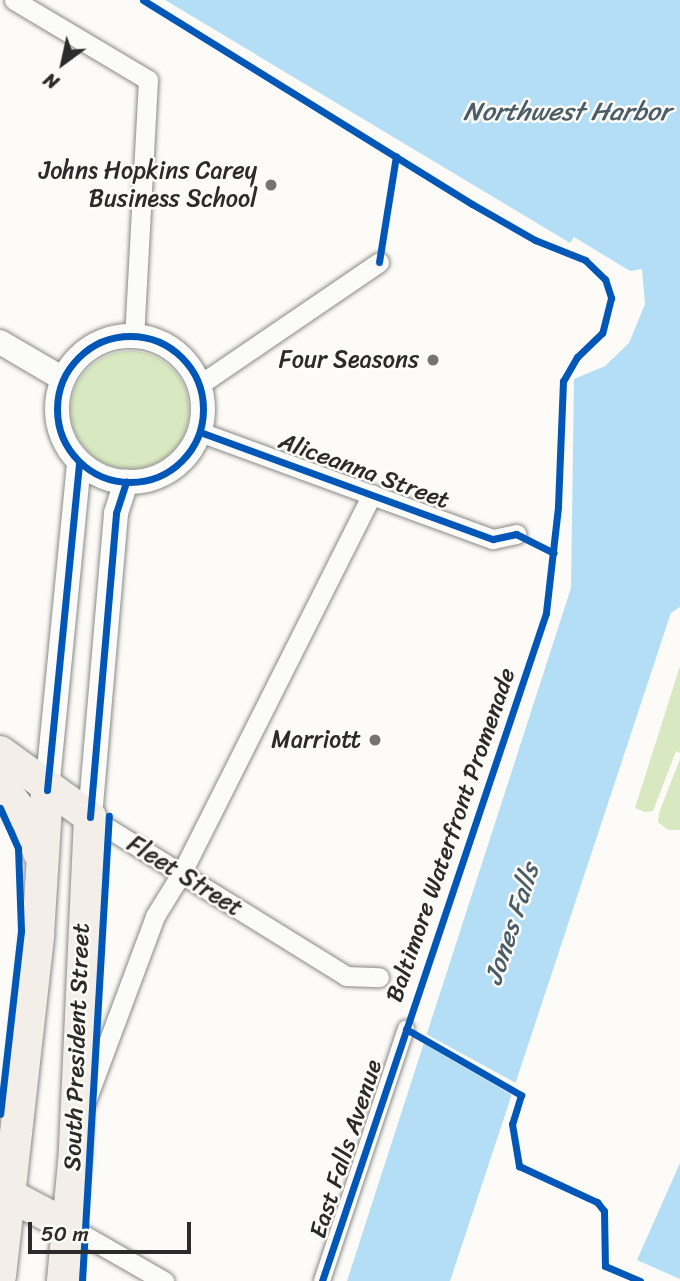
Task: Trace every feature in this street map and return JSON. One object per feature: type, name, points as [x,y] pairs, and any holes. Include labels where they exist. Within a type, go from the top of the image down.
[{"type":"main road","name":"Fleet Street","points":[[0,752],[30,771],[47,790],[90,817]]},
{"type":"main road","points":[[0,784],[29,822],[41,864]]},
{"type":"main road","name":"South President Street","points":[[0,1276],[5,1193],[47,790]]},
{"type":"main road","name":"South President Street","points":[[62,1281],[76,1126],[90,817]]},
{"type":"main road","points":[[5,1193],[68,1226]]},
{"type":"street","points":[[14,0],[148,80],[134,336]]},
{"type":"street","points":[[199,385],[379,262]]},
{"type":"street","points":[[134,336],[174,351],[199,385],[203,416],[192,450],[170,471],[125,482],[93,473],[79,463],[58,423],[63,379],[74,361],[95,345],[134,336]]},
{"type":"street","points":[[0,342],[63,379]]},
{"type":"street","name":"Aliceanna Street","points":[[200,432],[493,539],[516,534]]},
{"type":"street","name":"South President Street","points":[[47,790],[79,463]]},
{"type":"street","name":"South President Street","points":[[90,817],[116,513],[125,482]]},
{"type":"street","name":"South President Street","points":[[76,1126],[139,951],[181,874],[372,494]]},
{"type":"street","name":"Fleet Street","points":[[90,817],[346,976],[379,977]]},
{"type":"street","name":"East Falls Avenue","points":[[322,1281],[406,1028]]},
{"type":"street","points":[[68,1226],[163,1281]]},
{"type":"green space","points":[[130,351],[153,355],[172,368],[185,387],[189,410],[185,433],[172,452],[153,465],[130,469],[107,465],[88,452],[75,433],[71,410],[75,387],[88,368],[107,355]]},
{"type":"green space","points":[[680,666],[680,753],[676,751],[653,811],[645,812],[635,808]]},
{"type":"green space","points":[[680,759],[680,830],[668,830],[658,822],[659,813]]},
{"type":"water","name":"Northwest Harbor","points":[[165,0],[680,0],[680,607],[671,613],[450,1281],[347,1281],[571,588],[574,379],[605,366],[629,343],[645,304],[642,269],[630,271],[574,237],[570,243]]},
{"type":"water","points":[[680,1163],[680,1279],[637,1260]]},
{"type":"pier","points":[[680,607],[674,615],[483,1192],[512,1095],[421,1042],[424,1033],[516,1083],[671,613]]},
{"type":"cycle path","name":"Baltimore Waterfront Promenade","points":[[143,0],[472,204],[535,240],[585,260],[605,279],[611,298],[602,333],[577,357],[563,381],[558,507],[546,613],[322,1281]]},
{"type":"cycle path","points":[[379,262],[396,156]]},
{"type":"cycle path","points":[[130,336],[158,341],[182,357],[198,381],[203,409],[198,437],[182,461],[158,477],[130,482],[102,477],[78,461],[62,437],[57,409],[62,381],[78,357],[102,341],[130,336]]},
{"type":"cycle path","points":[[200,432],[493,539],[516,534],[554,553]]},
{"type":"cycle path","points":[[47,790],[79,463]]},
{"type":"cycle path","points":[[90,817],[116,513],[126,482]]},
{"type":"cycle path","points":[[0,808],[18,848],[21,931],[0,1114]]},
{"type":"cycle path","points":[[82,1281],[109,816]]},
{"type":"cycle path","points":[[406,1029],[521,1095],[512,1124],[519,1166],[597,1202],[604,1211],[605,1266],[640,1281]]},
{"type":"place","name":"Johns Hopkins Carey Business School","points":[[271,185]]},
{"type":"place","name":"Four Seasons","points":[[433,360]]},
{"type":"place","name":"Marriott","points":[[375,740]]},
{"type":"water label","name":"Jones Falls","points":[[512,924]]}]
